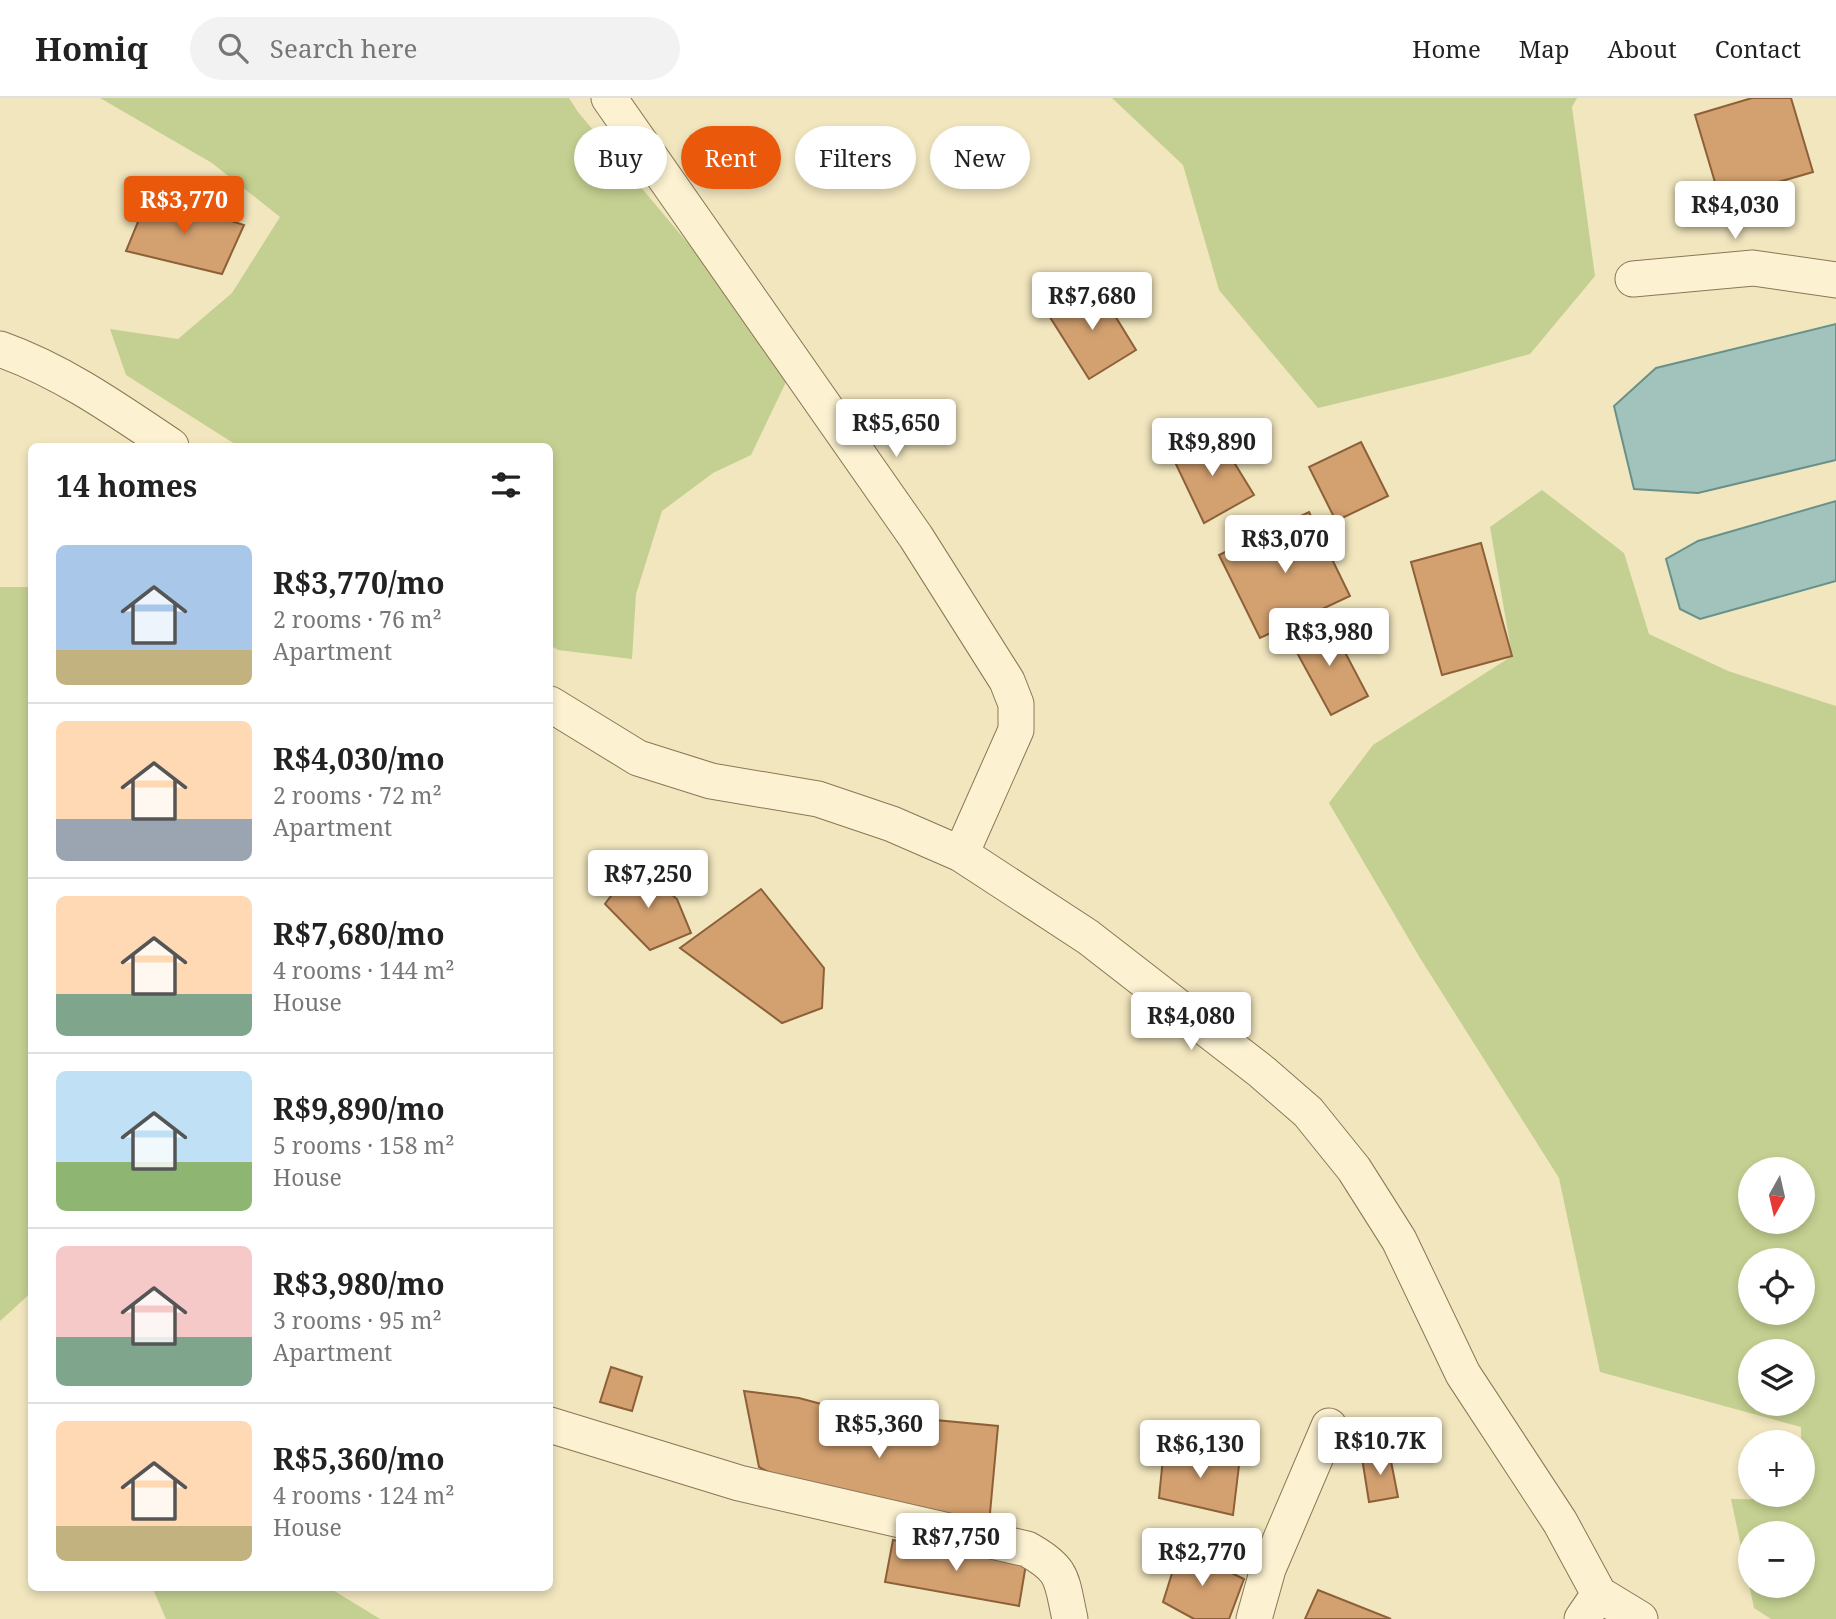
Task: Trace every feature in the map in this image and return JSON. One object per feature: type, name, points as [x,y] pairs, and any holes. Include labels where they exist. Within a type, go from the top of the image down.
[{"type":"street","points":[[609,98],[916,537],[1007,681],[1016,704],[1016,730],[961,854]]},
{"type":"street","points":[[1633,279],[1753,268],[1836,280]]},
{"type":"street","points":[[0,349],[21,356],[91,392],[167,443]]},
{"type":"street","points":[[553,706],[638,758],[711,781],[818,799],[892,824],[961,854],[1088,937],[1262,1072],[1308,1112],[1354,1168],[1399,1240],[1463,1374],[1560,1522],[1591,1606],[1640,1619]]},
{"type":"street","points":[[553,1426],[739,1483],[1027,1549],[1049,1561],[1060,1577],[1070,1619]]},
{"type":"street","points":[[1254,1619],[1268,1569],[1329,1426]]},
{"type":"green space","points":[[100,98],[569,98],[590,126],[574,126],[574,189],[642,189],[742,308],[786,382],[751,455],[713,473],[662,511],[636,594],[632,659],[558,650],[553,647],[553,443],[233,443],[126,375],[110,329],[178,339],[232,293],[280,217],[212,163]]},
{"type":"green space","points":[[1112,98],[1577,98],[1572,107],[1595,276],[1530,354],[1318,408],[1219,290],[1183,165]]},
{"type":"green space","points":[[1542,490],[1624,553],[1649,634],[1728,671],[1836,706],[1836,1619],[1771,1619],[1754,1608],[1752,1598],[1815,1598],[1815,1521],[1738,1521],[1738,1532],[1731,1499],[1738,1499],[1738,1507],[1815,1507],[1815,1430],[1801,1430],[1801,1427],[1761,1416],[1815,1416],[1815,1339],[1738,1339],[1738,1410],[1600,1372],[1559,1178],[1420,958],[1329,803],[1373,745],[1512,656],[1490,527]]},
{"type":"green space","points":[[0,587],[28,587],[28,1296],[0,1321]]},
{"type":"green space","points":[[154,1591],[334,1591],[380,1619],[166,1619]]},
{"type":"water","points":[[1836,324],[1836,460],[1698,493],[1634,489],[1614,406],[1656,368]]},
{"type":"water","points":[[1836,501],[1836,581],[1700,619],[1680,609],[1666,559],[1698,541]]},
{"type":"building","points":[[1752,98],[1791,98],[1813,172],[1720,199],[1695,115]]},
{"type":"building","points":[[149,195],[244,225],[222,274],[126,251]]},
{"type":"building","points":[[1096,285],[1136,350],[1089,379],[1048,314]]},
{"type":"building","points":[[1216,433],[1254,495],[1204,523],[1173,458]]},
{"type":"building","points":[[1361,442],[1388,496],[1336,521],[1309,467]]},
{"type":"building","points":[[1309,512],[1350,596],[1260,638],[1219,555]]},
{"type":"building","points":[[1481,543],[1512,656],[1442,675],[1411,562]]},
{"type":"building","points":[[1328,620],[1368,696],[1331,715],[1290,640]]},
{"type":"building","points":[[635,864],[677,899],[691,933],[650,950],[605,904]]},
{"type":"building","points":[[761,889],[824,968],[822,1008],[782,1023],[680,948]]},
{"type":"building","points":[[611,1367],[642,1377],[632,1411],[600,1402]]},
{"type":"building","points":[[744,1391],[799,1398],[851,1412],[998,1426],[988,1535],[818,1497],[759,1467]]},
{"type":"building","points":[[1164,1448],[1240,1457],[1233,1515],[1159,1498]]},
{"type":"building","points":[[1389,1451],[1398,1497],[1369,1502],[1362,1458]]},
{"type":"building","points":[[893,1540],[1026,1564],[1019,1606],[885,1582]]},
{"type":"building","points":[[1180,1548],[1244,1579],[1229,1619],[1194,1619],[1163,1602]]},
{"type":"building","points":[[1318,1590],[1391,1619],[1305,1619]]}]
